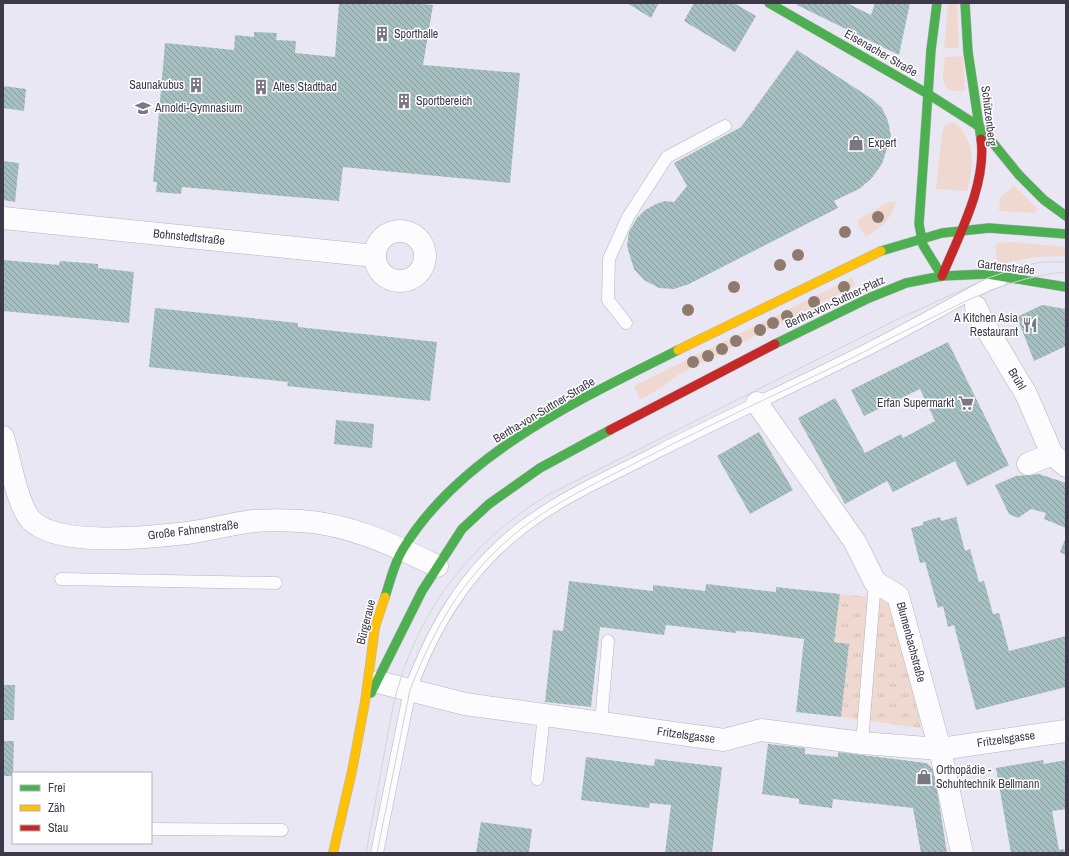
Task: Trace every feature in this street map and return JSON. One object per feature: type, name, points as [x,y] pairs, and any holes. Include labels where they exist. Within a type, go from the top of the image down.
[{"type":"main road","name":"Eisenacher Straße","points":[[770,3],[928,94],[980,127]]},
{"type":"main road","points":[[937,3],[928,94],[919,224],[920,238],[927,255],[942,276],[963,230]]},
{"type":"main road","name":"Schützenberg","points":[[963,230],[974,198],[982,164],[980,127],[968,52],[965,3]]},
{"type":"main road","points":[[980,127],[1019,176],[1044,200],[1066,216]]},
{"type":"main road","points":[[920,238],[963,230],[1001,228],[1066,234]]},
{"type":"main road","name":"Bertha-von-Suttner-Straße","points":[[402,550],[424,519],[450,489],[480,464],[516,439],[634,371],[725,328],[769,304],[880,251],[920,238]]},
{"type":"main road","name":"Gartenstraße","points":[[942,276],[987,274],[1066,288]]},
{"type":"main road","name":"Bertha-von-Suttner-Platz","points":[[437,566],[462,528],[490,504],[524,479],[607,431],[741,360],[882,293],[906,283],[942,276]]},
{"type":"main road","name":"Bürgeraue","points":[[333,853],[352,771],[365,702],[375,627],[402,550]]},
{"type":"main road","name":"Bürgeraue","points":[[365,702],[378,682],[408,617],[437,566]]},
{"type":"street","name":"Bohnstedtstraße","points":[[3,218],[375,256]]},
{"type":"street","name":"Brühl","points":[[976,307],[981,319],[1026,394],[1059,460],[1028,464]]},
{"type":"street","points":[[757,403],[855,542],[874,582]]},
{"type":"street","name":"Große Fahnenstraße","points":[[3,437],[24,510],[32,521],[54,532],[67,536],[117,538],[188,533],[253,521],[285,520],[328,524],[352,529],[437,566]]},
{"type":"street","name":"Blumenbachstraße","points":[[874,582],[898,596],[940,749],[962,853]]},
{"type":"street","name":"Fritzelsgasse","points":[[378,682],[465,704],[724,740],[761,730],[862,742],[940,749],[1066,731]]},
{"type":"lane","points":[[626,323],[608,300],[609,259],[628,217],[667,157],[724,126]]},
{"type":"lane","points":[[376,850],[410,690],[443,615],[477,570],[514,533],[552,507],[700,430],[855,356],[989,284],[1010,278]]},
{"type":"lane","points":[[61,580],[276,584]]},
{"type":"lane","points":[[862,742],[874,582]]},
{"type":"lane","points":[[601,723],[608,641]]},
{"type":"lane","points":[[537,779],[544,715]]},
{"type":"lane","points":[[152,828],[282,830]]},
{"type":"green space","points":[[948,3],[957,3],[959,48],[944,48]]},
{"type":"green space","points":[[963,56],[965,91],[950,90],[946,87],[943,77],[945,57]]},
{"type":"green space","points":[[951,122],[960,128],[968,141],[972,155],[967,191],[936,189],[942,133],[944,126]]},
{"type":"green space","points":[[1014,186],[1037,208],[1035,213],[999,211],[1000,198]]},
{"type":"green space","points":[[896,201],[891,214],[885,222],[877,230],[866,237],[858,224],[859,219],[887,203]]},
{"type":"green space","points":[[1013,242],[1066,247],[1066,256],[1035,257],[1002,264],[1000,263],[996,255],[997,243]]},
{"type":"green space","points":[[852,278],[855,286],[679,374],[664,386],[640,400],[634,386]]},
{"type":"green space","points":[[840,594],[886,599],[900,604],[921,728],[841,717],[849,644],[834,642]]},
{"type":"building","points":[[339,3],[409,3],[433,5],[423,65],[520,73],[510,183],[343,167],[339,201],[182,187],[181,194],[156,192],[157,182],[153,182],[165,43],[234,50],[235,35],[254,37],[254,32],[277,33],[276,40],[296,41],[295,53],[335,57]]},
{"type":"building","points":[[627,3],[659,3],[651,18]]},
{"type":"building","points":[[694,3],[734,3],[756,16],[735,52],[684,21]]},
{"type":"building","points":[[798,3],[847,3],[871,15],[875,3],[910,3],[899,55],[797,5]]},
{"type":"building","points":[[797,50],[872,99],[882,108],[888,121],[891,136],[882,164],[871,179],[859,189],[834,201],[838,208],[689,284],[674,289],[659,288],[644,280],[634,269],[627,246],[629,232],[637,218],[645,210],[656,204],[665,201],[674,202],[687,186],[674,163],[741,127]]},
{"type":"building","points":[[3,86],[26,89],[24,111],[3,108]]},
{"type":"building","points":[[3,161],[19,163],[15,202],[3,200]]},
{"type":"building","points":[[3,260],[59,265],[60,261],[98,264],[98,268],[134,272],[129,323],[3,311]]},
{"type":"building","points":[[1042,305],[1066,309],[1066,346],[1034,361],[1017,317]]},
{"type":"building","points":[[155,308],[298,323],[298,327],[437,342],[430,401],[287,386],[288,382],[149,367]]},
{"type":"building","points":[[948,342],[1009,465],[967,486],[955,461],[893,492],[887,481],[845,504],[798,418],[835,398],[865,453],[901,434],[903,438],[935,421],[920,389],[864,416],[851,390]]},
{"type":"building","points":[[336,420],[374,424],[372,448],[334,444]]},
{"type":"building","points":[[759,432],[793,490],[750,514],[717,456]]},
{"type":"building","points":[[1039,474],[1066,483],[1066,528],[1044,519],[1046,513],[1031,509],[1018,518],[1009,514],[995,485],[1016,476]]},
{"type":"building","points":[[940,517],[941,521],[956,517],[965,551],[970,549],[979,582],[984,581],[993,614],[999,613],[1009,651],[1066,636],[1066,687],[976,710],[954,625],[948,627],[943,606],[938,608],[925,562],[920,563],[911,528],[923,525],[923,522]]},
{"type":"building","points":[[1066,537],[1066,555],[1060,552]]},
{"type":"building","points":[[569,581],[653,591],[653,585],[705,591],[706,584],[776,592],[776,587],[840,594],[834,642],[849,644],[841,717],[796,712],[804,639],[752,632],[736,631],[736,633],[666,625],[664,635],[600,627],[591,707],[545,702],[553,630],[563,631]]},
{"type":"building","points":[[3,685],[15,685],[14,720],[3,720]]},
{"type":"building","points":[[3,741],[14,741],[12,776],[3,776]]},
{"type":"building","points":[[768,744],[805,748],[805,754],[838,757],[838,752],[926,763],[934,771],[947,853],[921,853],[913,808],[833,799],[832,808],[799,804],[799,799],[762,794]]},
{"type":"building","points":[[586,757],[654,766],[655,759],[722,767],[712,853],[665,853],[671,805],[650,803],[649,808],[581,800]]},
{"type":"building","points":[[1043,760],[1044,764],[1066,760],[1066,809],[1052,811],[1059,850],[1064,849],[1065,853],[1011,853],[996,768]]},
{"type":"building","points":[[481,822],[532,829],[529,853],[476,853]]},
{"type":"tram line","points":[[366,853],[393,706],[415,641],[430,612],[448,585],[469,560],[492,537],[518,515],[546,496],[894,321],[988,278],[1026,265],[1043,262],[1066,262]]},
{"type":"tram line","points":[[377,853],[410,690],[418,670],[446,614],[469,580],[483,564],[515,534],[551,508],[590,486],[700,430],[854,357],[964,302],[1014,282],[1066,272]]},
{"type":"traffic: fast","points":[[769,3],[928,94],[980,127],[1019,175],[1044,200],[1066,216]]},
{"type":"traffic: fast","points":[[937,3],[931,50],[919,224],[923,245],[942,276]]},
{"type":"traffic: fast","points":[[965,3],[968,52],[981,139]]},
{"type":"traffic: fast","points":[[881,251],[942,233],[989,228],[1066,234]]},
{"type":"traffic: fast","points":[[775,344],[869,298],[906,283],[942,276],[987,274],[1066,287]]},
{"type":"traffic: fast","points":[[385,597],[395,566],[403,549],[427,515],[457,484],[490,457],[526,432],[602,388],[678,350]]},
{"type":"traffic: fast","points":[[371,693],[422,591],[462,529],[489,504],[540,468],[610,430]]},
{"type":"traffic: slow","points":[[678,350],[881,251]]},
{"type":"traffic: slow","points":[[333,853],[352,771],[365,702],[375,627],[385,597]]},
{"type":"traffic: jam","points":[[942,276],[976,191],[982,156],[981,139]]},
{"type":"traffic: jam","points":[[610,430],[775,344]]},
{"type":"place","name":"Sporthalle","points":[[382,34]]},
{"type":"place","name":"Saunakubus","points":[[196,85]]},
{"type":"place","name":"Altes Stadtbad","points":[[261,87]]},
{"type":"place","name":"Sportbereich","points":[[404,101]]},
{"type":"place","name":"Arnoldi-Gymnasium","points":[[143,108]]},
{"type":"place","name":"Expert","points":[[856,143]]},
{"type":"place","name":"A Kitchen Asia Restaurant","points":[[1030,325]]},
{"type":"place","name":"Erfan Supermarkt","points":[[966,403]]},
{"type":"place","name":"Orthopädie - Schuhtechnik Bellmann","points":[[924,777]]}]
